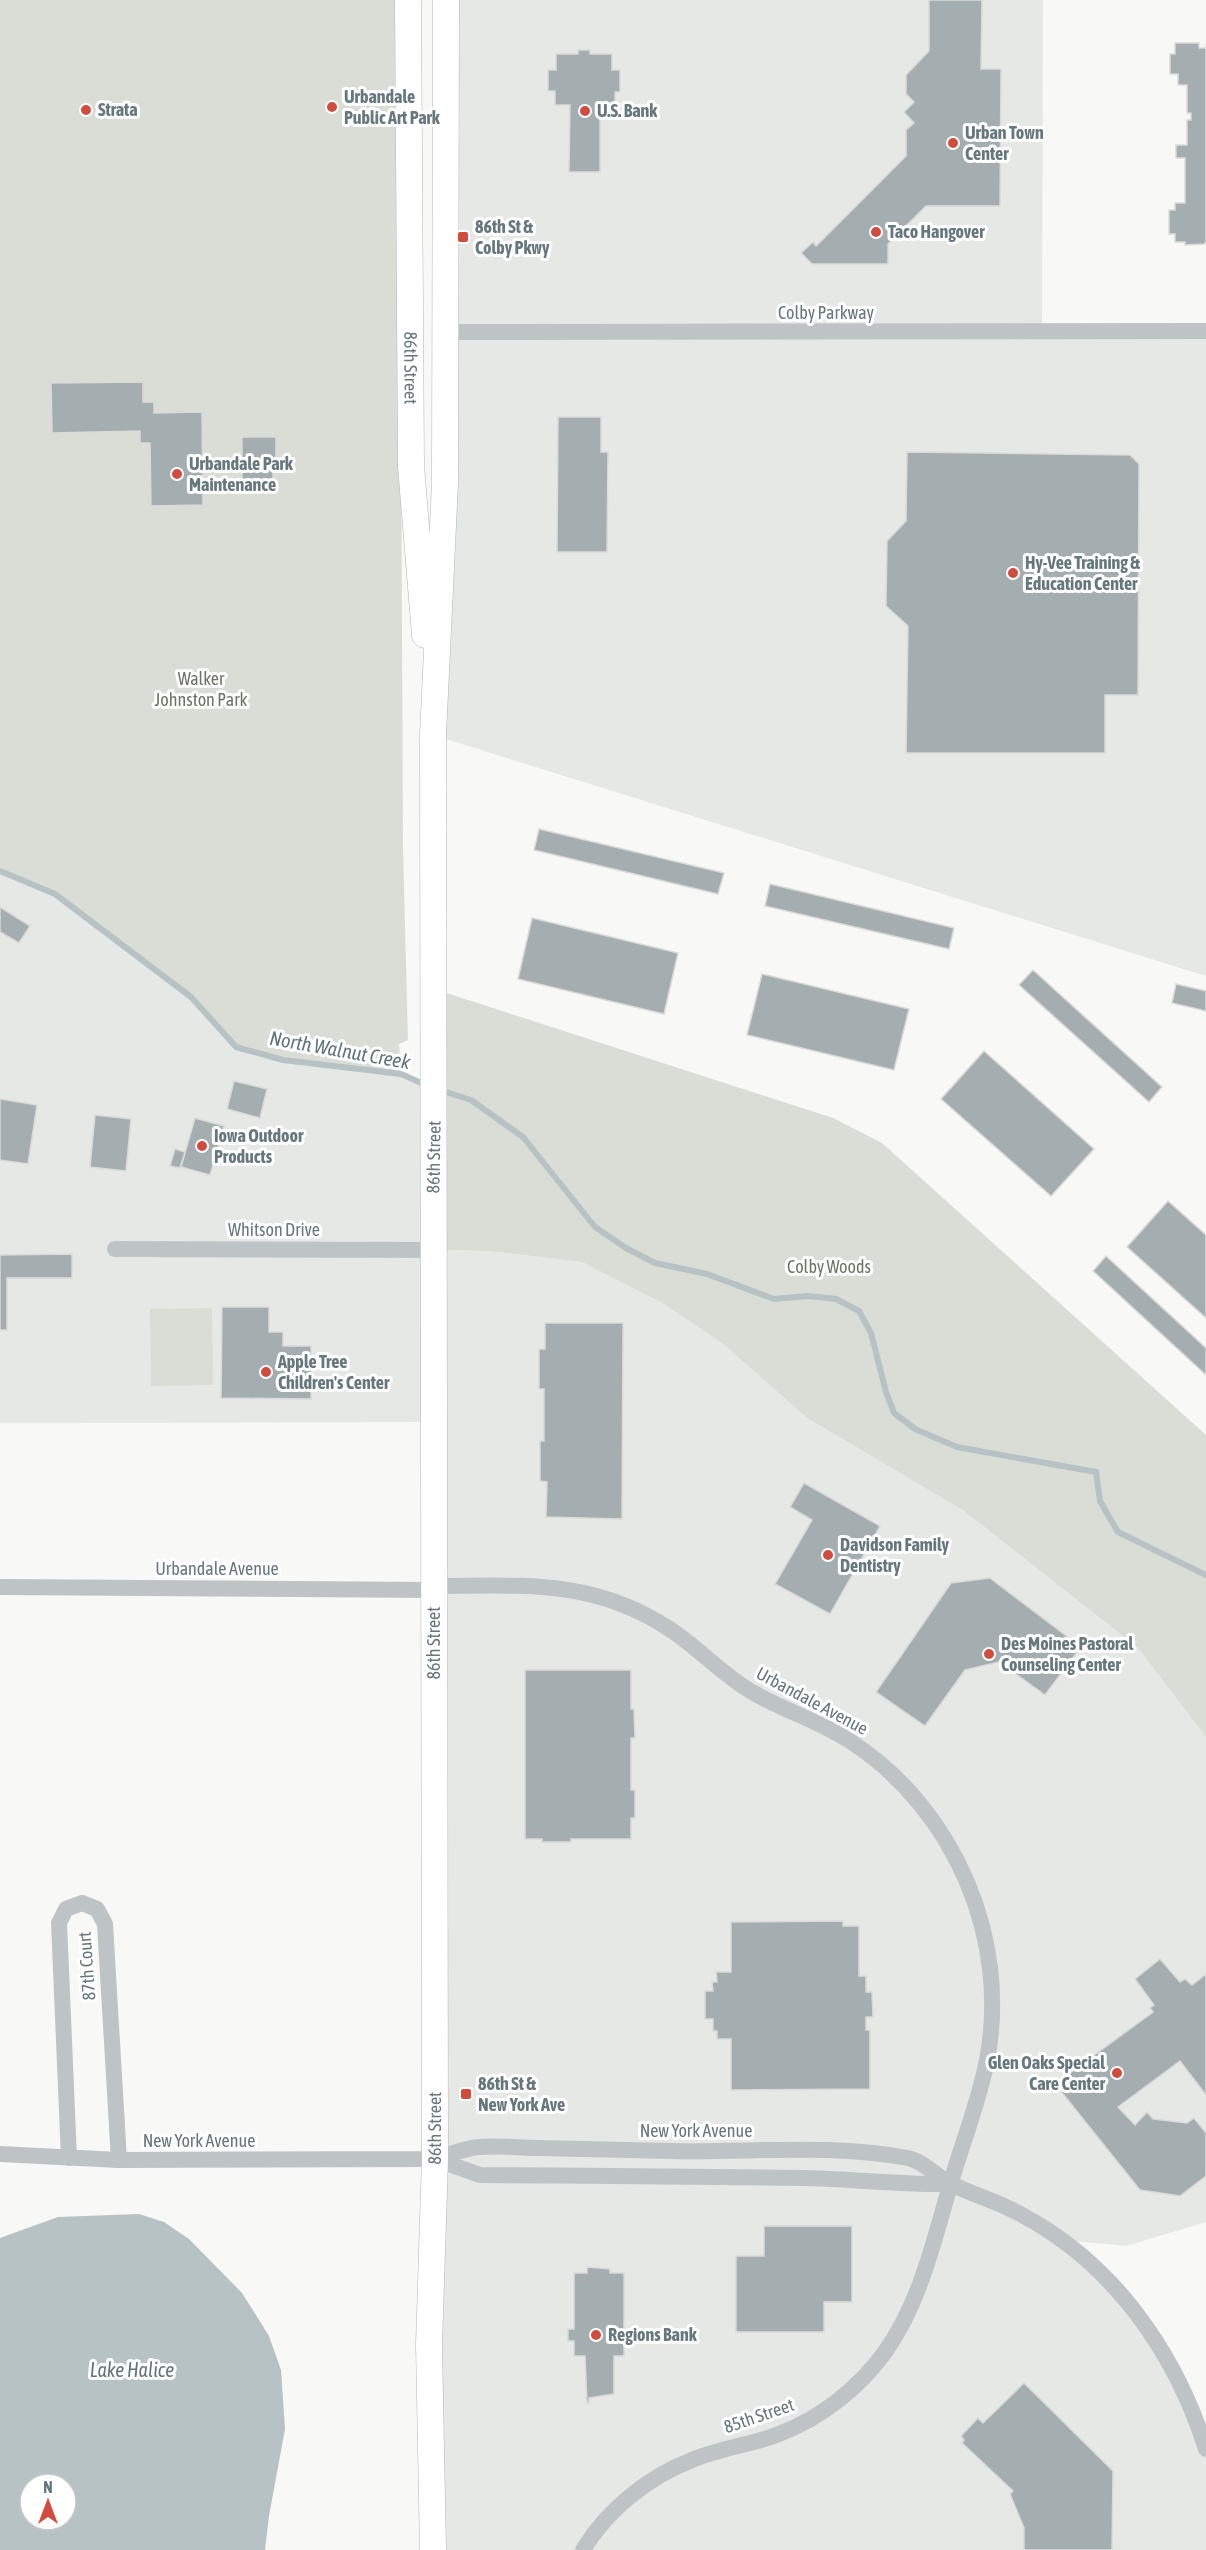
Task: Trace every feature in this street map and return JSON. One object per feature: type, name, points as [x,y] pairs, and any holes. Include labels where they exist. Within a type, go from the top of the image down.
[{"type":"main road","name":"86th Street","points":[[408,0],[411,466],[433,735]]},
{"type":"main road","name":"86th Street","points":[[433,2550],[429,2346],[435,2159],[433,735],[446,483],[446,0]]},
{"type":"street","name":"Colby Parkway","points":[[446,332],[1206,331]]},
{"type":"street","name":"Whitson Drive","points":[[115,1249],[433,1250]]},
{"type":"street","name":"Urbandale Avenue","points":[[0,1587],[434,1588],[535,1586],[581,1590],[615,1600],[646,1613],[673,1631],[723,1673],[753,1693],[816,1722],[853,1743],[884,1767],[913,1795],[948,1843],[974,1897],[986,1938],[992,1980],[992,2019],[987,2058],[951,2184]]},
{"type":"street","name":"87th Court","points":[[69,2158],[59,1923],[66,1909],[82,1904],[97,1909],[105,1924],[119,2160]]},
{"type":"street","name":"New York Avenue","points":[[0,2154],[119,2160],[435,2159],[477,2147],[706,2152],[848,2150],[912,2158],[951,2184],[987,2197],[1024,2215],[1062,2240],[1097,2269],[1128,2301],[1153,2334],[1176,2372],[1195,2414],[1206,2449]]},
{"type":"street","name":"New York Avenue","points":[[435,2159],[480,2175],[855,2179],[908,2184],[951,2184]]},
{"type":"street","name":"85th Street","points":[[583,2550],[607,2518],[631,2495],[662,2474],[692,2459],[778,2434],[805,2422],[833,2405],[859,2382],[884,2354],[902,2326],[919,2284],[951,2184]]},
{"type":"shaded area","points":[[446,0],[1043,0],[1042,332],[1206,332],[1206,976],[433,735]]},
{"type":"shaded area","points":[[0,871],[55,894],[191,997],[236,1047],[332,1065],[401,1074],[434,1089],[433,1250],[488,1251],[582,1262],[662,1303],[723,1344],[807,1418],[964,1511],[1138,1648],[1206,1737],[1206,2222],[1126,2246],[1063,2240],[1128,2301],[1206,2449],[1206,2550],[435,2550],[433,1422],[0,1423]]},
{"type":"green space","name":"Walker Johnston Park","points":[[0,0],[399,0],[403,848],[408,1040],[399,1044],[401,1074],[283,1060],[236,1047],[191,997],[55,894],[0,871]]},
{"type":"green space","name":"Colby Woods","points":[[434,989],[833,1118],[882,1143],[1206,1435],[1206,1737],[1138,1648],[964,1511],[807,1418],[723,1344],[662,1303],[582,1262],[488,1251],[433,1250]]},
{"type":"green space","points":[[212,1308],[213,1385],[151,1386],[150,1309]]},
{"type":"water","name":"Lake Halice","points":[[139,2214],[164,2222],[189,2239],[242,2293],[269,2336],[281,2370],[285,2429],[265,2550],[0,2550],[0,2238],[58,2217]]},
{"type":"building","name":"Urban Town Center","points":[[929,0],[982,0],[981,69],[1001,69],[1000,206],[926,206],[888,244],[888,264],[812,264],[801,253],[813,242],[816,246],[906,156],[906,130],[914,123],[904,112],[914,102],[906,94],[906,75],[929,51]]},
{"type":"building","points":[[1175,43],[1199,43],[1199,48],[1206,48],[1206,242],[1204,244],[1185,245],[1185,242],[1175,242],[1175,234],[1169,234],[1169,210],[1175,210],[1175,203],[1185,203],[1185,158],[1176,158],[1176,145],[1187,145],[1187,120],[1191,120],[1191,113],[1187,113],[1187,85],[1178,85],[1178,74],[1170,74],[1170,54],[1175,54]]},
{"type":"building","name":"U.S. Bank","points":[[578,50],[590,50],[590,54],[612,54],[612,70],[620,70],[620,92],[615,92],[615,105],[600,105],[600,172],[569,172],[570,105],[555,105],[555,91],[548,91],[548,70],[556,70],[556,54],[578,54]]},
{"type":"building","name":"Urbandale Park Maintenance","points":[[143,382],[143,402],[154,402],[154,413],[202,412],[203,505],[151,506],[150,443],[140,443],[140,431],[52,433],[51,383]]},
{"type":"building","points":[[558,417],[601,417],[601,452],[608,452],[607,552],[557,552]]},
{"type":"building","points":[[242,437],[276,437],[276,470],[273,470],[273,488],[242,489]]},
{"type":"building","name":"Hy-Vee Training & Education Center","points":[[907,452],[1130,455],[1139,464],[1138,695],[1105,695],[1105,753],[906,753],[908,626],[886,606],[887,541],[906,521]]},
{"type":"building","points":[[539,829],[724,873],[718,894],[534,850]]},
{"type":"building","points":[[770,884],[954,928],[949,949],[765,906]]},
{"type":"building","points":[[0,907],[30,926],[19,943],[0,932]]},
{"type":"building","points":[[532,918],[678,953],[664,1014],[518,979]]},
{"type":"building","points":[[1033,970],[1162,1087],[1149,1102],[1019,985]]},
{"type":"building","points":[[762,974],[909,1009],[894,1070],[747,1035]]},
{"type":"building","points":[[1176,984],[1206,991],[1206,1011],[1172,1003]]},
{"type":"building","points":[[984,1051],[1094,1149],[1051,1196],[941,1099]]},
{"type":"building","points":[[234,1081],[267,1089],[260,1118],[227,1109]]},
{"type":"building","points":[[0,1099],[37,1105],[28,1164],[0,1160]]},
{"type":"building","points":[[95,1115],[131,1119],[126,1171],[90,1167]]},
{"type":"building","name":"Iowa Outdoor Products","points":[[195,1118],[224,1126],[210,1175],[181,1167]]},
{"type":"building","points":[[175,1149],[185,1152],[180,1168],[170,1166]]},
{"type":"building","points":[[1168,1201],[1206,1235],[1206,1318],[1127,1247]]},
{"type":"building","points":[[72,1254],[72,1278],[7,1278],[7,1330],[0,1330],[0,1255]]},
{"type":"building","points":[[1106,1256],[1206,1348],[1206,1375],[1093,1271]]},
{"type":"building","name":"Apple Tree Children's Center","points":[[222,1307],[269,1307],[269,1332],[283,1332],[283,1346],[311,1346],[311,1399],[221,1398]]},
{"type":"building","points":[[545,1323],[623,1323],[622,1519],[546,1517],[547,1482],[540,1481],[540,1441],[544,1441],[544,1389],[539,1389],[539,1349],[545,1349]]},
{"type":"building","name":"Davidson Family Dentistry","points":[[804,1483],[880,1526],[830,1614],[775,1584],[812,1520],[790,1507]]},
{"type":"building","name":"Des Moines Pastoral Counseling Center","points":[[990,1578],[1081,1647],[1045,1695],[999,1662],[965,1670],[925,1726],[876,1692],[951,1583]]},
{"type":"building","points":[[525,1670],[631,1670],[631,1709],[634,1709],[635,1738],[631,1738],[631,1790],[635,1790],[635,1818],[631,1818],[631,1839],[571,1839],[571,1842],[542,1842],[542,1839],[525,1839]]},
{"type":"building","points":[[843,1921],[843,1926],[859,1926],[859,1976],[866,1976],[866,1992],[872,1992],[873,2017],[866,2017],[866,2030],[870,2030],[870,2089],[731,2090],[731,2039],[717,2039],[717,2031],[713,2031],[713,2019],[705,2019],[705,1991],[713,1991],[712,1982],[717,1982],[716,1972],[731,1972],[731,1922]]},
{"type":"building","name":"Glen Oaks Special Care Center","points":[[1160,1959],[1180,1982],[1185,1979],[1192,1985],[1206,1974],[1206,2095],[1180,2061],[1118,2107],[1135,2125],[1147,2112],[1153,2119],[1187,2123],[1194,2118],[1206,2133],[1206,2176],[1180,2196],[1140,2190],[1055,2084],[1153,2012],[1150,2008],[1154,2005],[1135,1979]]},
{"type":"building","points":[[764,2226],[852,2226],[852,2302],[824,2302],[824,2332],[736,2332],[736,2256],[764,2256]]},
{"type":"building","name":"Regions Bank","points":[[587,2267],[610,2269],[610,2273],[624,2273],[624,2356],[614,2356],[614,2394],[589,2398],[589,2403],[587,2403],[585,2356],[574,2356],[574,2341],[568,2341],[568,2329],[574,2329],[574,2273],[587,2273]]},
{"type":"building","points":[[1024,2383],[1113,2471],[1112,2550],[1024,2550],[1024,2528],[1010,2494],[1013,2491],[962,2443],[964,2440],[961,2436],[978,2418],[983,2423]]},
{"type":"waterway","name":"North Walnut Creek","points":[[0,871],[55,894],[191,997],[236,1047],[283,1060],[401,1074],[428,1086]]},
{"type":"waterway","name":"North Walnut Creek","points":[[440,1090],[471,1100],[523,1137],[595,1227],[626,1248],[655,1263],[707,1274],[774,1299],[808,1296],[836,1299],[859,1311],[871,1333],[886,1392],[894,1413],[915,1429],[957,1447],[1096,1472],[1100,1501],[1118,1532],[1206,1575]]},
{"type":"place","name":"Urbandale Public Art Park","points":[[332,107]]},
{"type":"place","name":"Strata","points":[[86,110]]},
{"type":"place","name":"U.S. Bank","points":[[585,111]]},
{"type":"place","name":"Urban Town Center","points":[[953,143]]},
{"type":"place","name":"Taco Hangover","points":[[876,232]]},
{"type":"place","name":"86th St & Colby Pkwy","points":[[463,237]]},
{"type":"place","name":"Urbandale Park Maintenance","points":[[177,474]]},
{"type":"place","name":"Hy-Vee Training & Education Center","points":[[1013,573]]},
{"type":"place","name":"Iowa Outdoor Products","points":[[202,1146]]},
{"type":"place","name":"Apple Tree Children's Center","points":[[266,1372]]},
{"type":"place","name":"Davidson Family Dentistry","points":[[828,1555]]},
{"type":"place","name":"Des Moines Pastoral Counseling Center","points":[[989,1654]]},
{"type":"place","name":"Glen Oaks Special Care Center","points":[[1117,2073]]},
{"type":"place","name":"86th St & New York Ave","points":[[466,2094]]},
{"type":"place","name":"Regions Bank","points":[[596,2335]]}]
